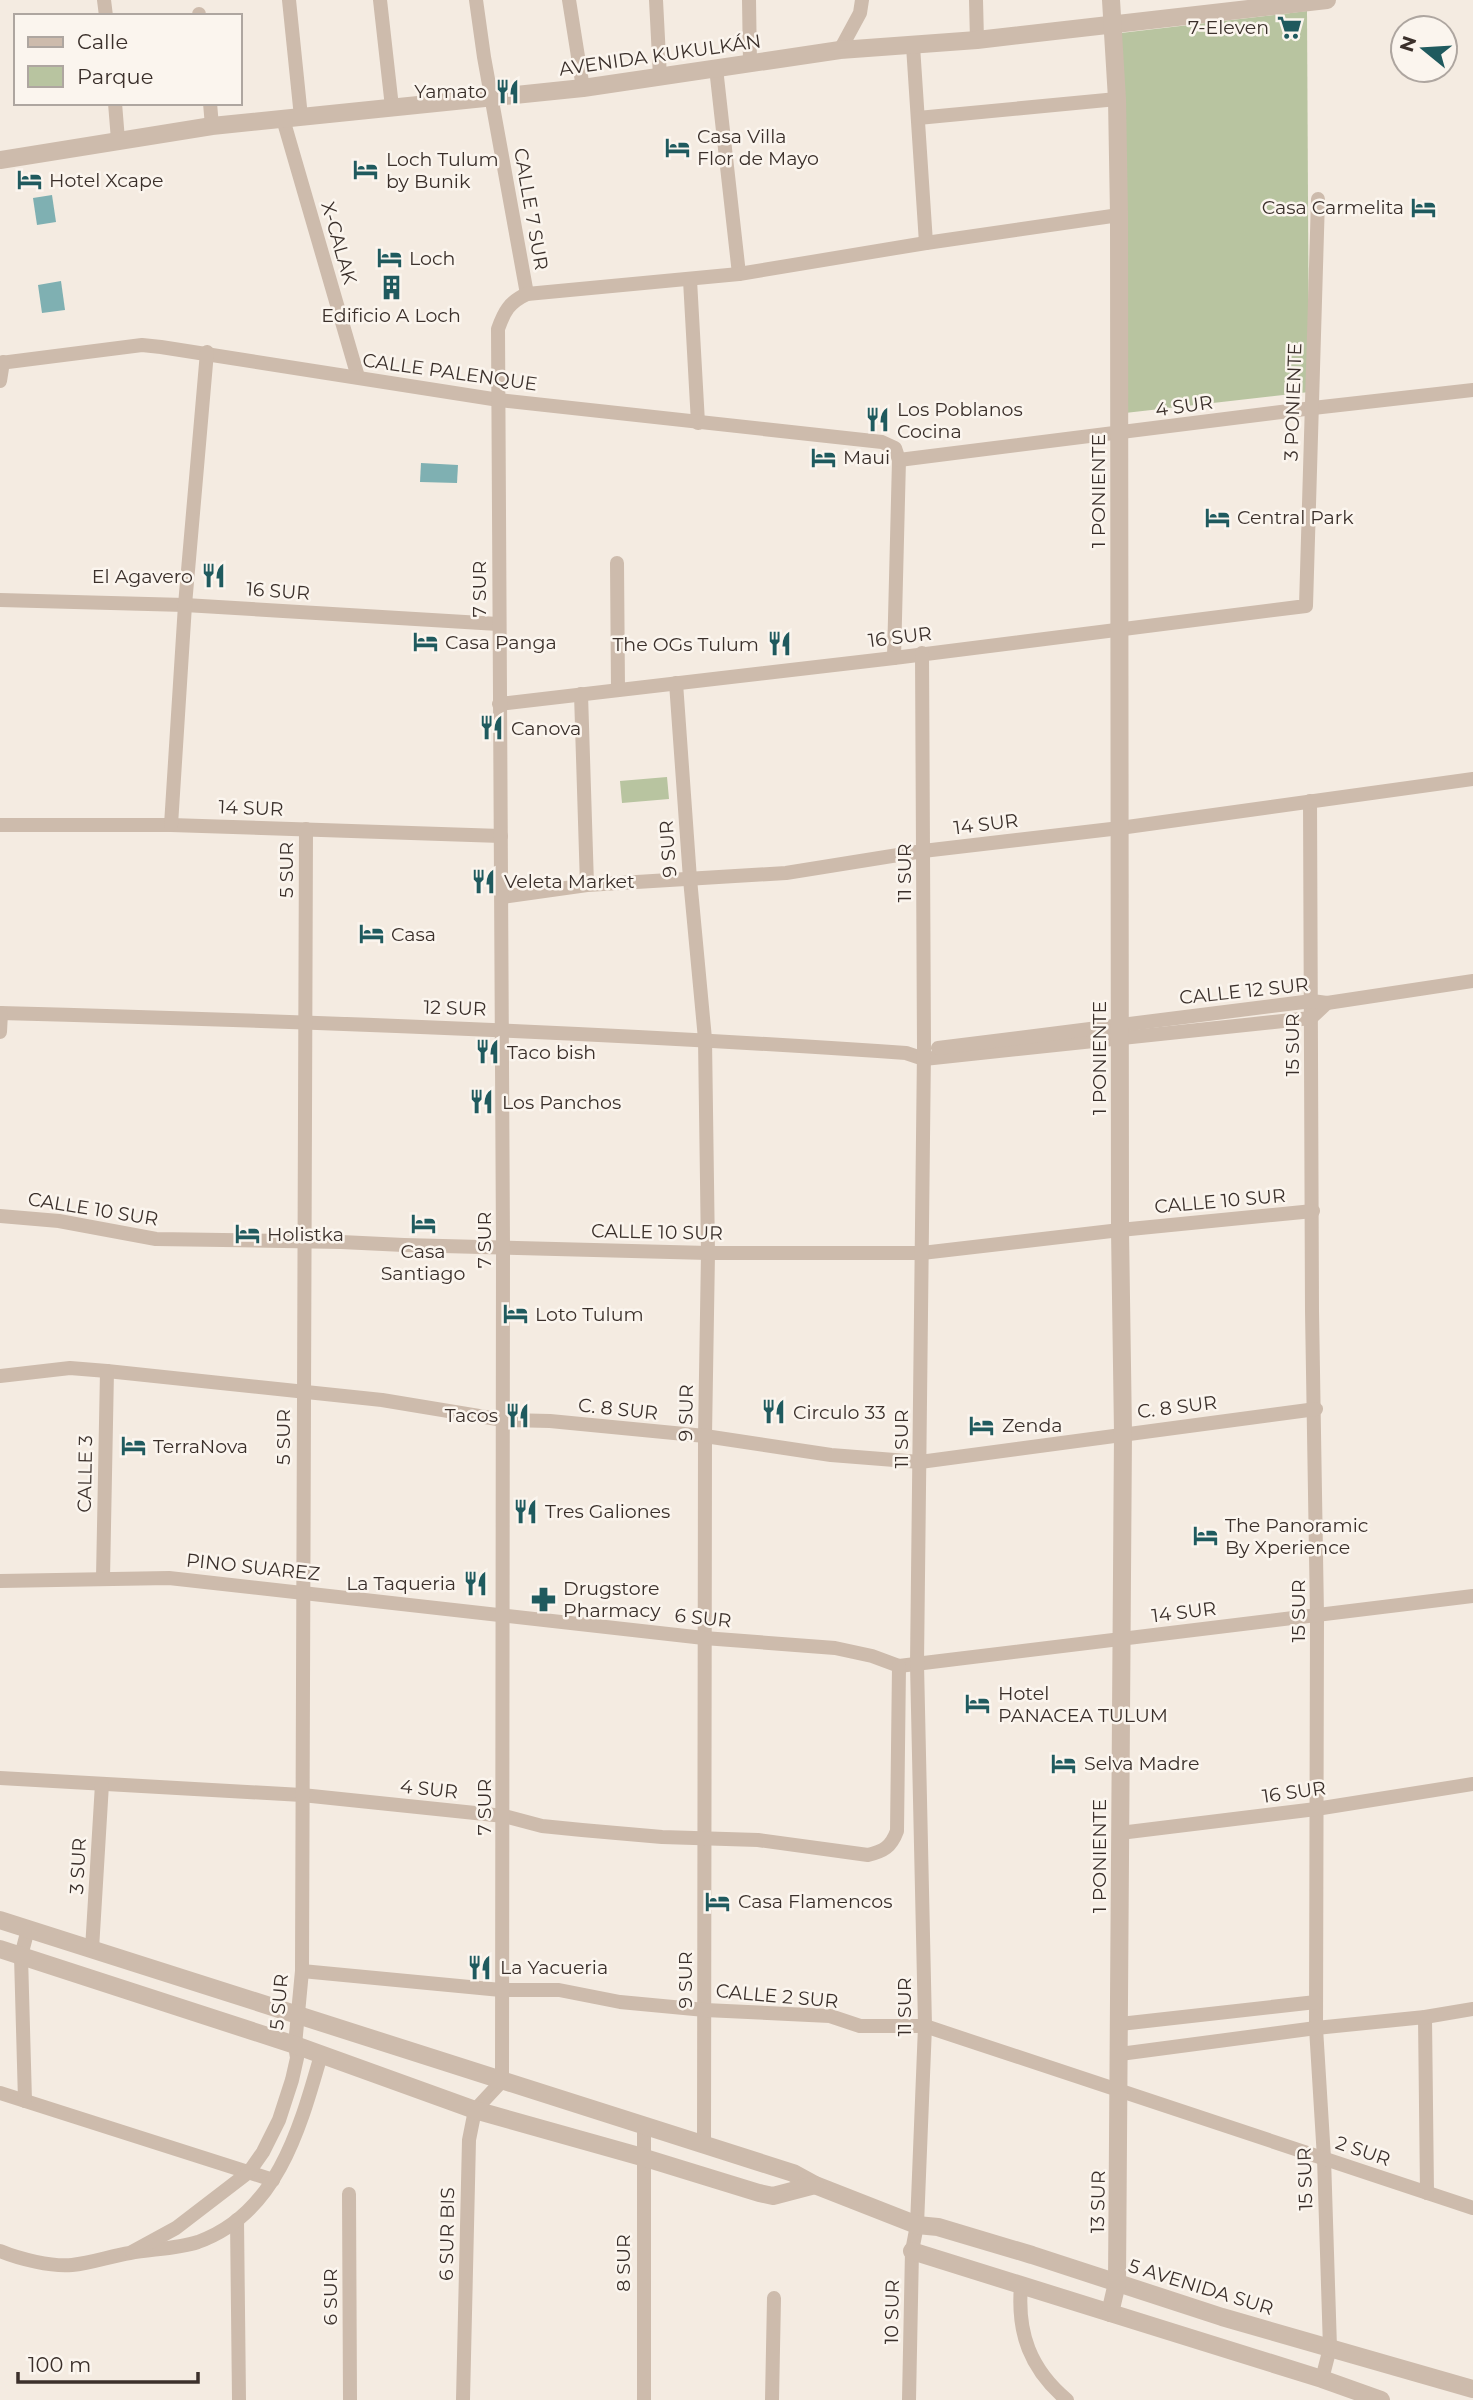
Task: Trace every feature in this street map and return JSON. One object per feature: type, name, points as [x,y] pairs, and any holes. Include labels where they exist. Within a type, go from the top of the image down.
[{"type":"street","name":"X-CALAK","points":[[289,0],[292,118],[358,377]]},
{"type":"street","points":[[380,0],[392,107]]},
{"type":"street","name":"CALLE 7 SUR","points":[[476,0],[527,294],[514,300],[505,311],[498,329],[499,400]]},
{"type":"street","points":[[569,0],[583,89]]},
{"type":"street","points":[[656,0],[660,77]]},
{"type":"street","points":[[749,0],[750,63]]},
{"type":"street","points":[[840,50],[860,13],[862,0]]},
{"type":"street","points":[[976,0],[977,40]]},
{"type":"street","name":"1 PONIENTE","points":[[1111,0],[1117,99],[1119,215],[1120,1230],[1123,1433],[1120,2091]]},
{"type":"street","name":"AVENIDA KUKULKÁN","points":[[0,160],[212,126],[583,89],[840,50],[977,40],[1327,0]]},
{"type":"street","points":[[914,46],[926,243]]},
{"type":"street","points":[[716,68],[739,274]]},
{"type":"street","points":[[918,118],[1117,99]]},
{"type":"street","points":[[115,105],[118,140]]},
{"type":"street","points":[[210,105],[212,126]]},
{"type":"street","name":"3 PONIENTE","points":[[1306,606],[1318,199]]},
{"type":"street","points":[[527,294],[739,274],[1119,215]]},
{"type":"street","points":[[690,280],[698,424]]},
{"type":"street","name":"CALLE PALENQUE","points":[[2,363],[142,345],[207,352],[499,400],[698,424],[882,442],[897,454]]},
{"type":"street","points":[[171,825],[185,605],[207,352]]},
{"type":"street","points":[[0,381],[2,363]]},
{"type":"street","name":"4 SUR","points":[[897,454],[1119,434],[1473,390]]},
{"type":"street","name":"7 SUR","points":[[499,400],[503,1248],[502,2081]]},
{"type":"street","points":[[894,658],[897,454]]},
{"type":"street","points":[[617,563],[618,689]]},
{"type":"street","name":"16 SUR","points":[[0,600],[185,605],[498,624]]},
{"type":"street","name":"16 SUR","points":[[499,704],[1306,606]]},
{"type":"street","name":"11 SUR","points":[[917,2225],[925,2026],[917,1664],[924,1054],[922,653]]},
{"type":"street","name":"9 SUR","points":[[676,682],[705,1039],[708,1253],[704,1638],[704,2145]]},
{"type":"street","points":[[581,694],[587,886]]},
{"type":"street","name":"14 SUR","points":[[502,897],[587,886],[786,873],[923,851],[1119,828],[1473,779]]},
{"type":"street","name":"15 SUR","points":[[1310,801],[1316,1409],[1316,2028],[1324,2158],[1329,2348],[1322,2379]]},
{"type":"street","name":"14 SUR","points":[[0,825],[171,825],[501,835]]},
{"type":"street","name":"5 SUR","points":[[132,2252],[176,2228],[249,2172],[264,2152],[279,2120],[296,2058],[302,1971],[306,829]]},
{"type":"street","points":[[1327,1003],[1473,981]]},
{"type":"street","name":"CALLE 12 SUR","points":[[906,1053],[924,1054],[1180,1024],[1312,1002],[1327,1003]]},
{"type":"street","name":"CALLE 12 SUR","points":[[1180,1024],[1311,1018],[1327,1003]]},
{"type":"street","points":[[0,1032],[1,1013]]},
{"type":"street","name":"12 SUR","points":[[1,1013],[502,1029],[906,1053]]},
{"type":"street","name":"CALLE 10 SUR","points":[[0,1216],[59,1221],[156,1239],[708,1253],[922,1253],[1313,1211]]},
{"type":"street","name":"C. 8 SUR","points":[[0,1376],[71,1368],[107,1371],[382,1400],[503,1420],[550,1421],[705,1436],[831,1455],[920,1462],[1316,1409]]},
{"type":"street","name":"CALLE 3","points":[[103,1578],[107,1371]]},
{"type":"street","name":"PINO SUAREZ","points":[[0,1581],[169,1578],[501,1614]]},
{"type":"street","name":"14 SUR","points":[[899,1666],[1473,1596]]},
{"type":"street","name":"6 SUR","points":[[501,1614],[704,1638],[835,1648],[872,1656],[899,1666]]},
{"type":"street","name":"4 SUR","points":[[0,1778],[302,1795],[504,1816],[542,1826],[705,1839],[758,1840],[868,1854],[881,1852],[891,1844],[897,1831],[899,1666]]},
{"type":"street","name":"3 SUR","points":[[92,1950],[102,1784]]},
{"type":"street","name":"16 SUR","points":[[1120,1833],[1316,1809],[1473,1784]]},
{"type":"street","name":"5 AVENIDA SUR","points":[[0,1920],[793,2173],[815,2185],[917,2225],[938,2227],[1329,2348],[1473,2389]]},
{"type":"street","points":[[25,2101],[21,1956],[28,1929]]},
{"type":"street","points":[[0,1949],[295,2045],[475,2110],[774,2196],[815,2185]]},
{"type":"street","name":"CALLE 2 SUR","points":[[302,1971],[501,1990],[559,1990],[620,2002],[705,2010],[830,2016],[860,2026],[925,2026],[1120,2091]]},
{"type":"street","points":[[1120,2024],[1316,2002]]},
{"type":"street","points":[[1120,2054],[1473,2009]]},
{"type":"street","points":[[1425,2017],[1427,2193]]},
{"type":"street","points":[[0,2251],[18,2258],[70,2265],[196,2242],[223,2231],[247,2212],[284,2162],[306,2108],[321,2055]]},
{"type":"street","points":[[475,2110],[502,2081]]},
{"type":"street","name":"2 SUR","points":[[1120,2091],[1473,2208]]},
{"type":"street","name":"13 SUR","points":[[1110,2312],[1117,2283],[1120,2091]]},
{"type":"street","points":[[0,2093],[273,2180]]},
{"type":"street","name":"6 SUR BIS","points":[[463,2400],[469,2140],[475,2110]]},
{"type":"street","name":"8 SUR","points":[[644,2126],[644,2400]]},
{"type":"street","name":"6 SUR","points":[[349,2194],[350,2400]]},
{"type":"street","points":[[237,2220],[239,2400]]},
{"type":"street","name":"10 SUR","points":[[909,2400],[912,2251],[917,2225]]},
{"type":"street","points":[[912,2251],[1322,2379],[1381,2400]]},
{"type":"street","points":[[1021,2286],[1021,2327],[1027,2346],[1036,2365],[1067,2400]]},
{"type":"street","points":[[772,2400],[774,2298]]},
{"type":"green space","points":[[1307,11],[1309,392],[1125,413],[1121,33]]},
{"type":"green space","points":[[667,777],[669,799],[622,803],[620,781]]},
{"type":"water","points":[[52,195],[56,222],[37,225],[33,198]]},
{"type":"water","points":[[61,281],[65,310],[42,313],[38,285]]},
{"type":"water","points":[[421,463],[458,465],[457,483],[420,482]]},
{"type":"place","name":"7-Eleven","points":[[1289,27]]},
{"type":"place","name":"Yamato","points":[[507,91]]},
{"type":"place","name":"Casa Villa Flor de Mayo","points":[[677,147]]},
{"type":"place","name":"Loch Tulum by Bunik","points":[[366,170]]},
{"type":"place","name":"Hotel Xcape","points":[[29,180]]},
{"type":"place","name":"Casa Carmelita","points":[[1424,207]]},
{"type":"place","name":"Loch","points":[[389,258]]},
{"type":"place","name":"Edificio A Loch","points":[[391,287]]},
{"type":"place","name":"Los Poblanos Cocina","points":[[877,420]]},
{"type":"place","name":"Maui","points":[[823,457]]},
{"type":"place","name":"Central Park","points":[[1217,517]]},
{"type":"place","name":"El Agavero","points":[[213,576]]},
{"type":"place","name":"Casa Panga","points":[[425,642]]},
{"type":"place","name":"The OGs Tulum","points":[[779,644]]},
{"type":"place","name":"Canova","points":[[491,728]]},
{"type":"place","name":"Veleta Market","points":[[484,881]]},
{"type":"place","name":"Casa","points":[[371,934]]},
{"type":"place","name":"Taco bish","points":[[487,1052]]},
{"type":"place","name":"Los Panchos","points":[[482,1102]]},
{"type":"place","name":"Casa Santiago","points":[[423,1223]]},
{"type":"place","name":"Holistka","points":[[247,1234]]},
{"type":"place","name":"Loto Tulum","points":[[515,1314]]},
{"type":"place","name":"Circulo 33","points":[[773,1412]]},
{"type":"place","name":"Tacos","points":[[518,1415]]},
{"type":"place","name":"Zenda","points":[[982,1425]]},
{"type":"place","name":"TerraNova","points":[[133,1446]]},
{"type":"place","name":"Tres Galiones","points":[[525,1511]]},
{"type":"place","name":"The Panoramic By Xperience","points":[[1205,1536]]},
{"type":"place","name":"La Taqueria","points":[[476,1583]]},
{"type":"place","name":"Drugstore Pharmacy","points":[[543,1599]]},
{"type":"place","name":"Hotel PANACEA TULUM","points":[[978,1704]]},
{"type":"place","name":"Selva Madre","points":[[1064,1763]]},
{"type":"place","name":"Casa Flamencos","points":[[718,1901]]},
{"type":"place","name":"La Yacueria","points":[[480,1967]]}]
